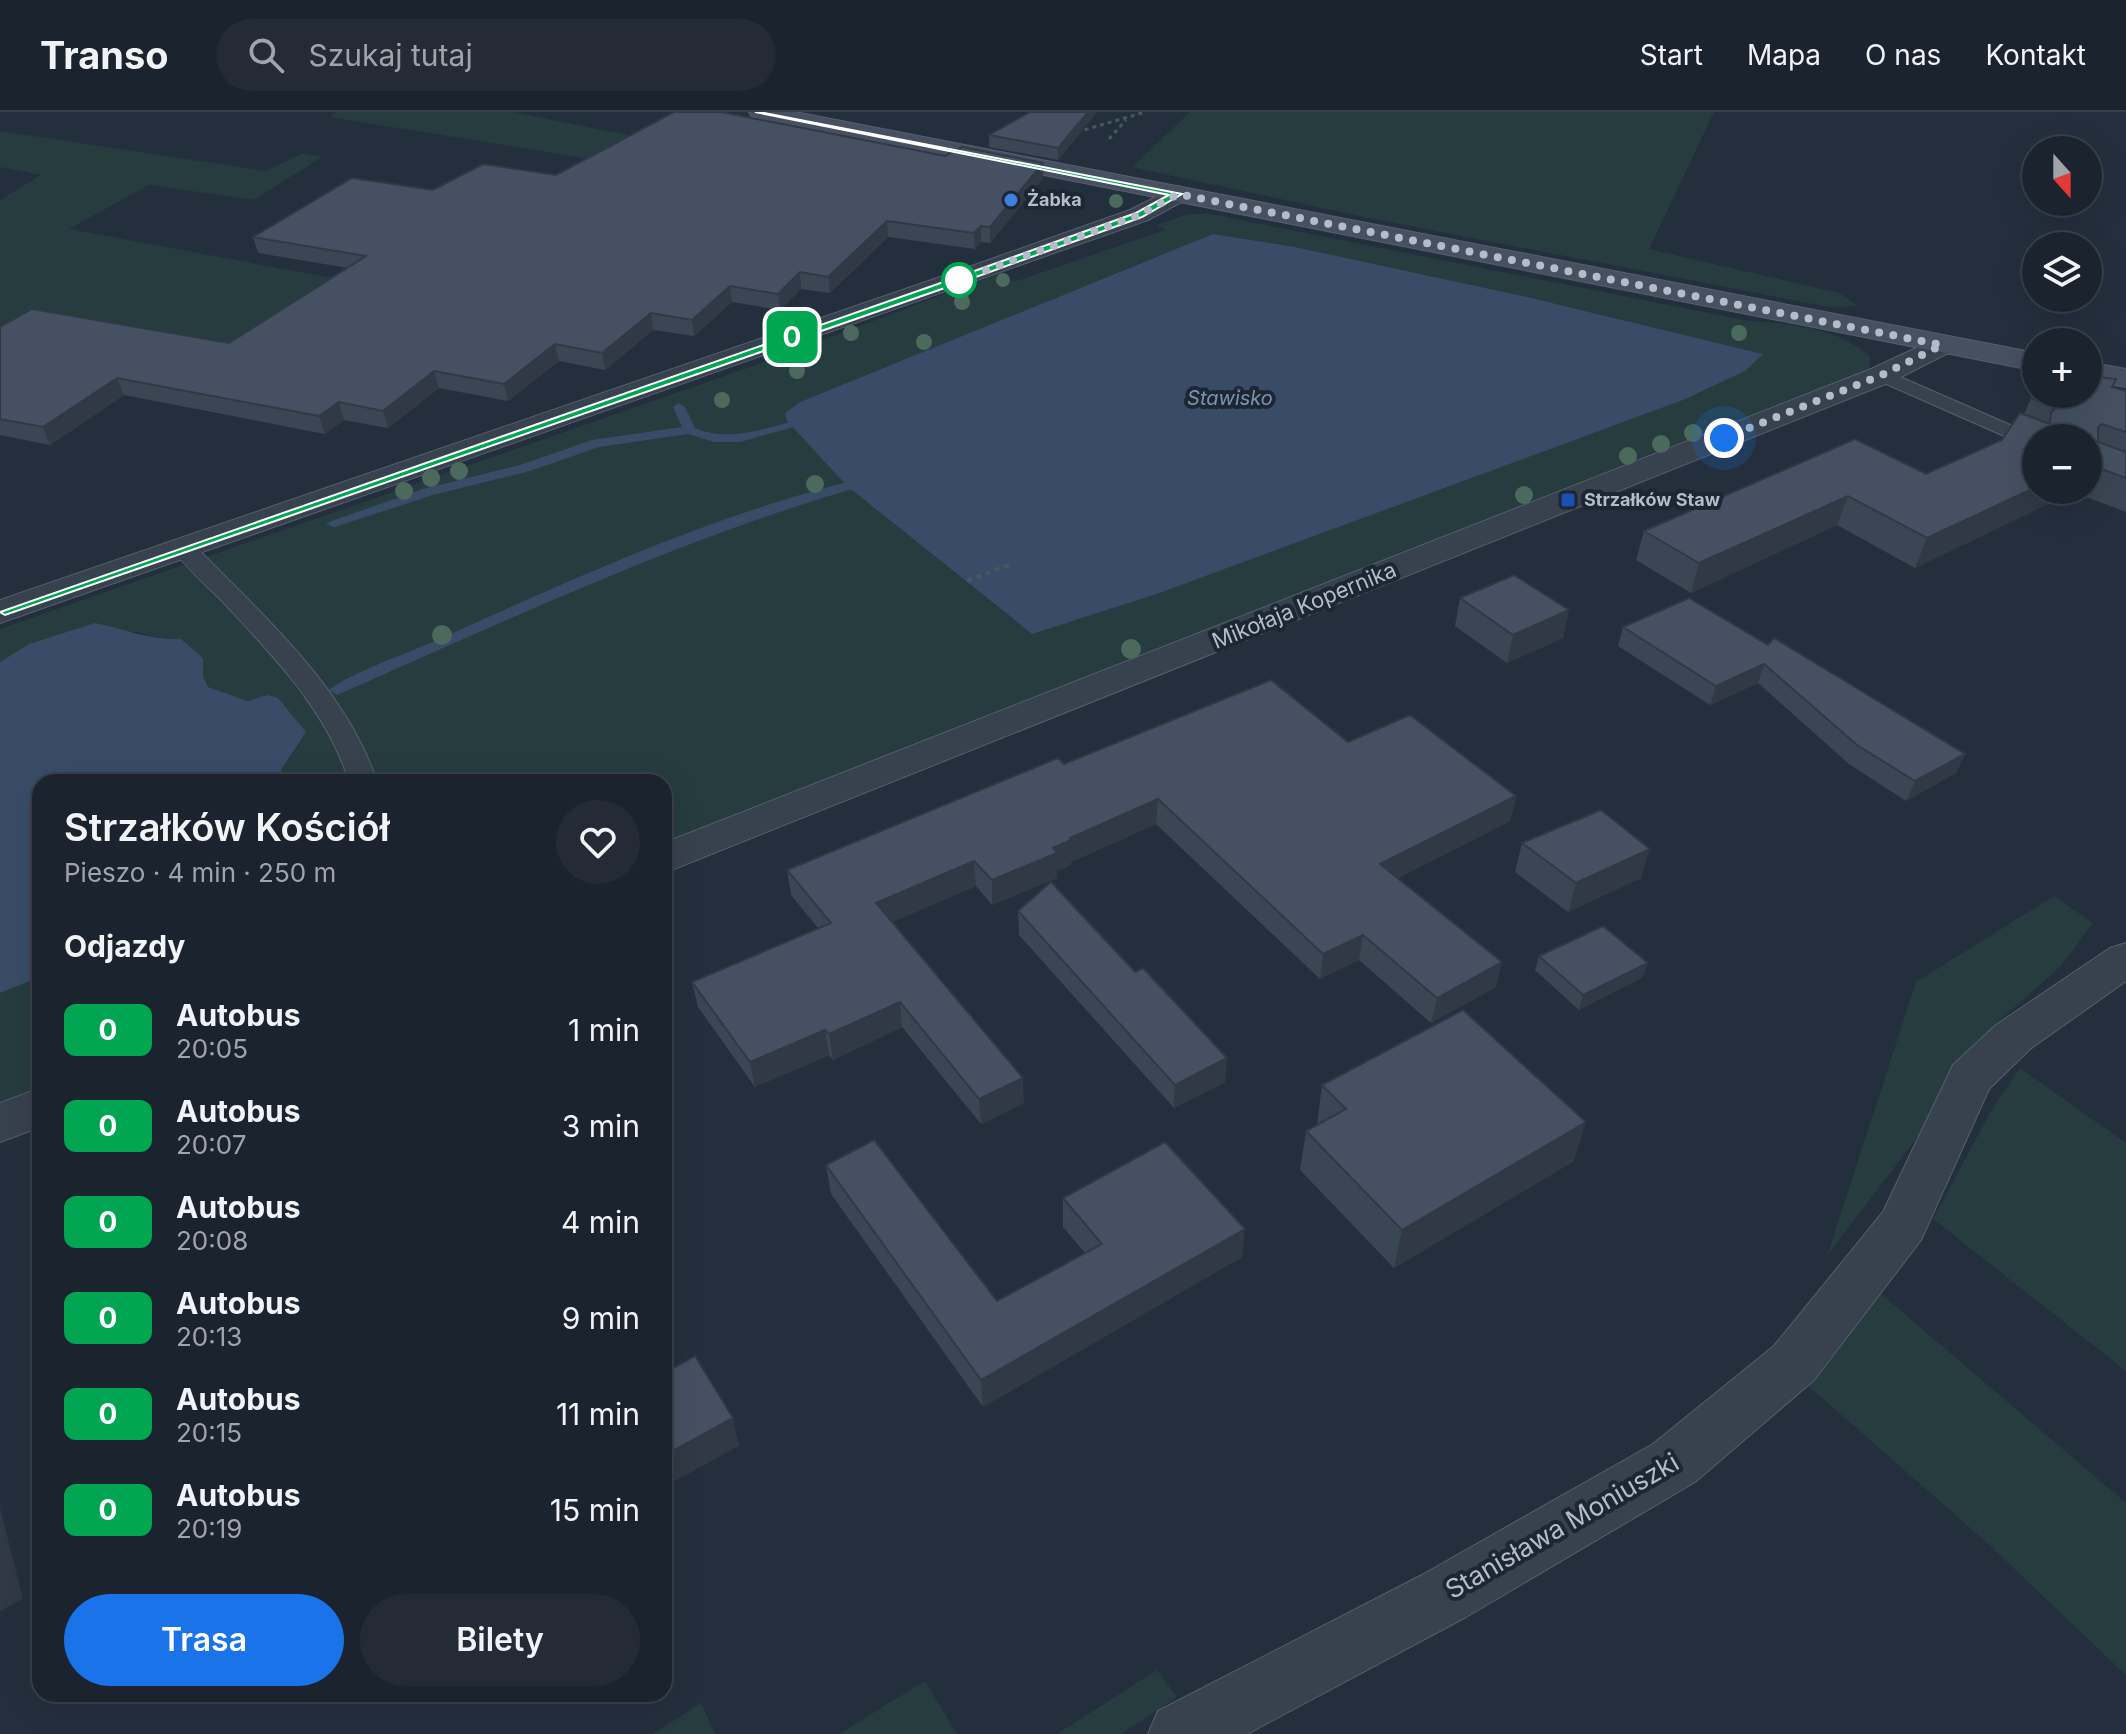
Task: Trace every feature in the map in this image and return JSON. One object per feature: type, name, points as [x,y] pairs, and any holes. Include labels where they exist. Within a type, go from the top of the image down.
[{"type":"street","points":[[760,112],[2022,359]]},
{"type":"street","points":[[0,612],[959,280],[1139,215],[1178,194]]},
{"type":"street","name":"Mikołaja Kopernika","points":[[672,856],[1882,375],[1942,345]]},
{"type":"street","points":[[2102,374],[2126,378]]},
{"type":"street","name":"Stanisława Moniuszki","points":[[1181,1734],[1444,1596],[1674,1463],[1794,1363],[1903,1225],[1970,1078],[2013,1037],[2126,959]]},
{"type":"street","points":[[0,1123],[32,1110]]},
{"type":"lane","points":[[1882,375],[2022,438]]},
{"type":"lane","points":[[184,548],[325,706],[355,754],[361,774]]},
{"type":"path","points":[[1106,141],[1128,118]]},
{"type":"path","points":[[967,581],[1011,564]]},
{"type":"green space","points":[[336,112],[514,112],[757,161],[732,182],[330,117]]},
{"type":"green space","points":[[1190,112],[1714,112],[1649,249],[1839,293],[1858,306],[1829,307],[1369,218],[1132,167]]},
{"type":"green space","points":[[0,131],[266,171],[303,153],[322,157],[254,200],[149,185],[69,229],[365,284],[227,348],[0,334],[0,200],[41,175],[0,167]]},
{"type":"green space","points":[[1188,214],[1210,214],[1749,321],[1813,329],[1845,339],[1858,347],[1870,357],[1870,367],[1864,372],[672,840],[672,774],[282,774],[281,771],[306,732],[267,695],[249,701],[208,687],[203,677],[203,658],[139,632],[70,632],[29,644],[0,662],[0,629],[759,364],[998,274],[1014,282],[1165,230],[1157,225]],"holes":[[[1213,234],[1295,247],[1527,297],[1763,354],[1683,400],[1157,594],[1074,621],[1021,626],[847,486],[787,421],[785,413],[800,402]]]},
{"type":"green space","points":[[2054,896],[2093,923],[2062,965],[1999,1021],[1958,1066],[1916,1139],[1827,1256],[1916,982]]},
{"type":"green space","points":[[32,980],[32,1089],[0,1102],[0,993]]},
{"type":"green space","points":[[2020,1068],[2126,1143],[2126,1371],[1933,1219],[1992,1109]]},
{"type":"green space","points":[[1880,1293],[2126,1503],[2126,1675],[1985,1541],[1804,1382]]},
{"type":"green space","points":[[1157,1670],[1177,1697],[1121,1734],[1057,1734]]},
{"type":"green space","points":[[925,1681],[957,1734],[839,1734]]},
{"type":"green space","points":[[701,1703],[715,1734],[653,1734]]},
{"type":"water","name":"Stawisko","points":[[1213,234],[1295,247],[1527,297],[1763,354],[1745,371],[1683,400],[1157,594],[1032,634],[847,486],[787,421],[785,413],[800,402]]},
{"type":"water","points":[[95,623],[149,636],[181,639],[203,658],[203,677],[208,687],[248,701],[267,695],[278,698],[306,732],[281,770],[282,774],[32,774],[32,980],[0,993],[0,662],[29,644]]},
{"type":"building","points":[[674,112],[721,112],[945,156],[962,147],[1043,163],[990,227],[981,226],[974,233],[887,221],[828,277],[800,272],[778,294],[730,286],[692,320],[651,313],[602,353],[555,344],[504,384],[434,371],[383,411],[339,402],[319,416],[117,378],[43,427],[0,419],[0,327],[32,309],[229,343],[366,256],[253,237],[352,178],[433,190],[483,164],[556,175]]},
{"type":"building","points":[[1030,112],[1088,112],[1058,148],[989,135]]},
{"type":"building","points":[[2102,378],[2116,379],[2112,387],[2126,391],[2126,432],[2102,424],[2050,424],[2051,413],[2053,408],[2102,408]]},
{"type":"building","points":[[2020,413],[2050,424],[2022,424],[2022,494],[1927,538],[1848,496],[1699,563],[1644,531],[1855,439],[1926,474],[2002,440]]},
{"type":"building","points":[[2102,443],[2126,452],[2126,478],[2102,469]]},
{"type":"building","points":[[1514,575],[1569,610],[1513,635],[1460,598]]},
{"type":"building","points":[[1689,598],[1768,645],[1774,638],[1965,754],[1915,781],[1857,745],[1764,664],[1716,686],[1623,627]]},
{"type":"building","points":[[1271,680],[1348,742],[1410,715],[1516,796],[1380,864],[1502,962],[1437,998],[1363,935],[1323,954],[1158,799],[1070,838],[1053,848],[1057,853],[992,880],[974,861],[876,903],[1023,1078],[979,1099],[900,1002],[829,1034],[825,1030],[750,1062],[692,982],[831,923],[787,870],[1058,758],[1064,764]]},
{"type":"building","points":[[1601,810],[1650,849],[1576,883],[1522,843]]},
{"type":"building","points":[[1051,882],[1135,972],[1143,968],[1227,1058],[1175,1085],[1018,911]]},
{"type":"building","points":[[1603,926],[1648,963],[1583,995],[1539,956]]},
{"type":"building","points":[[1463,1010],[1586,1122],[1402,1230],[1306,1131],[1346,1109],[1322,1085]]},
{"type":"building","points":[[874,1140],[997,1301],[1102,1244],[1063,1198],[1165,1142],[1245,1229],[981,1380],[826,1165]]},
{"type":"building","points":[[695,1356],[733,1418],[672,1452],[672,1369]]},
{"type":"waterway","points":[[679,407],[690,430]]},
{"type":"waterway","points":[[690,430],[714,439],[727,439],[791,426]]},
{"type":"waterway","points":[[333,523],[428,492],[525,468],[597,443],[690,430]]},
{"type":"waterway","points":[[337,690],[652,552],[716,527],[847,486]]},
{"type":"bus line","name":"0","points":[[0,612],[959,280],[1139,215],[1178,194],[759,112]]},
{"type":"place","name":"Żabka","points":[[1011,200]]},
{"type":"place","name":"Strzałków Staw","points":[[1568,500]]},
{"type":"route","points":[[959,280],[1139,215],[1178,194],[1942,345],[1882,375],[1724,438]]}]
